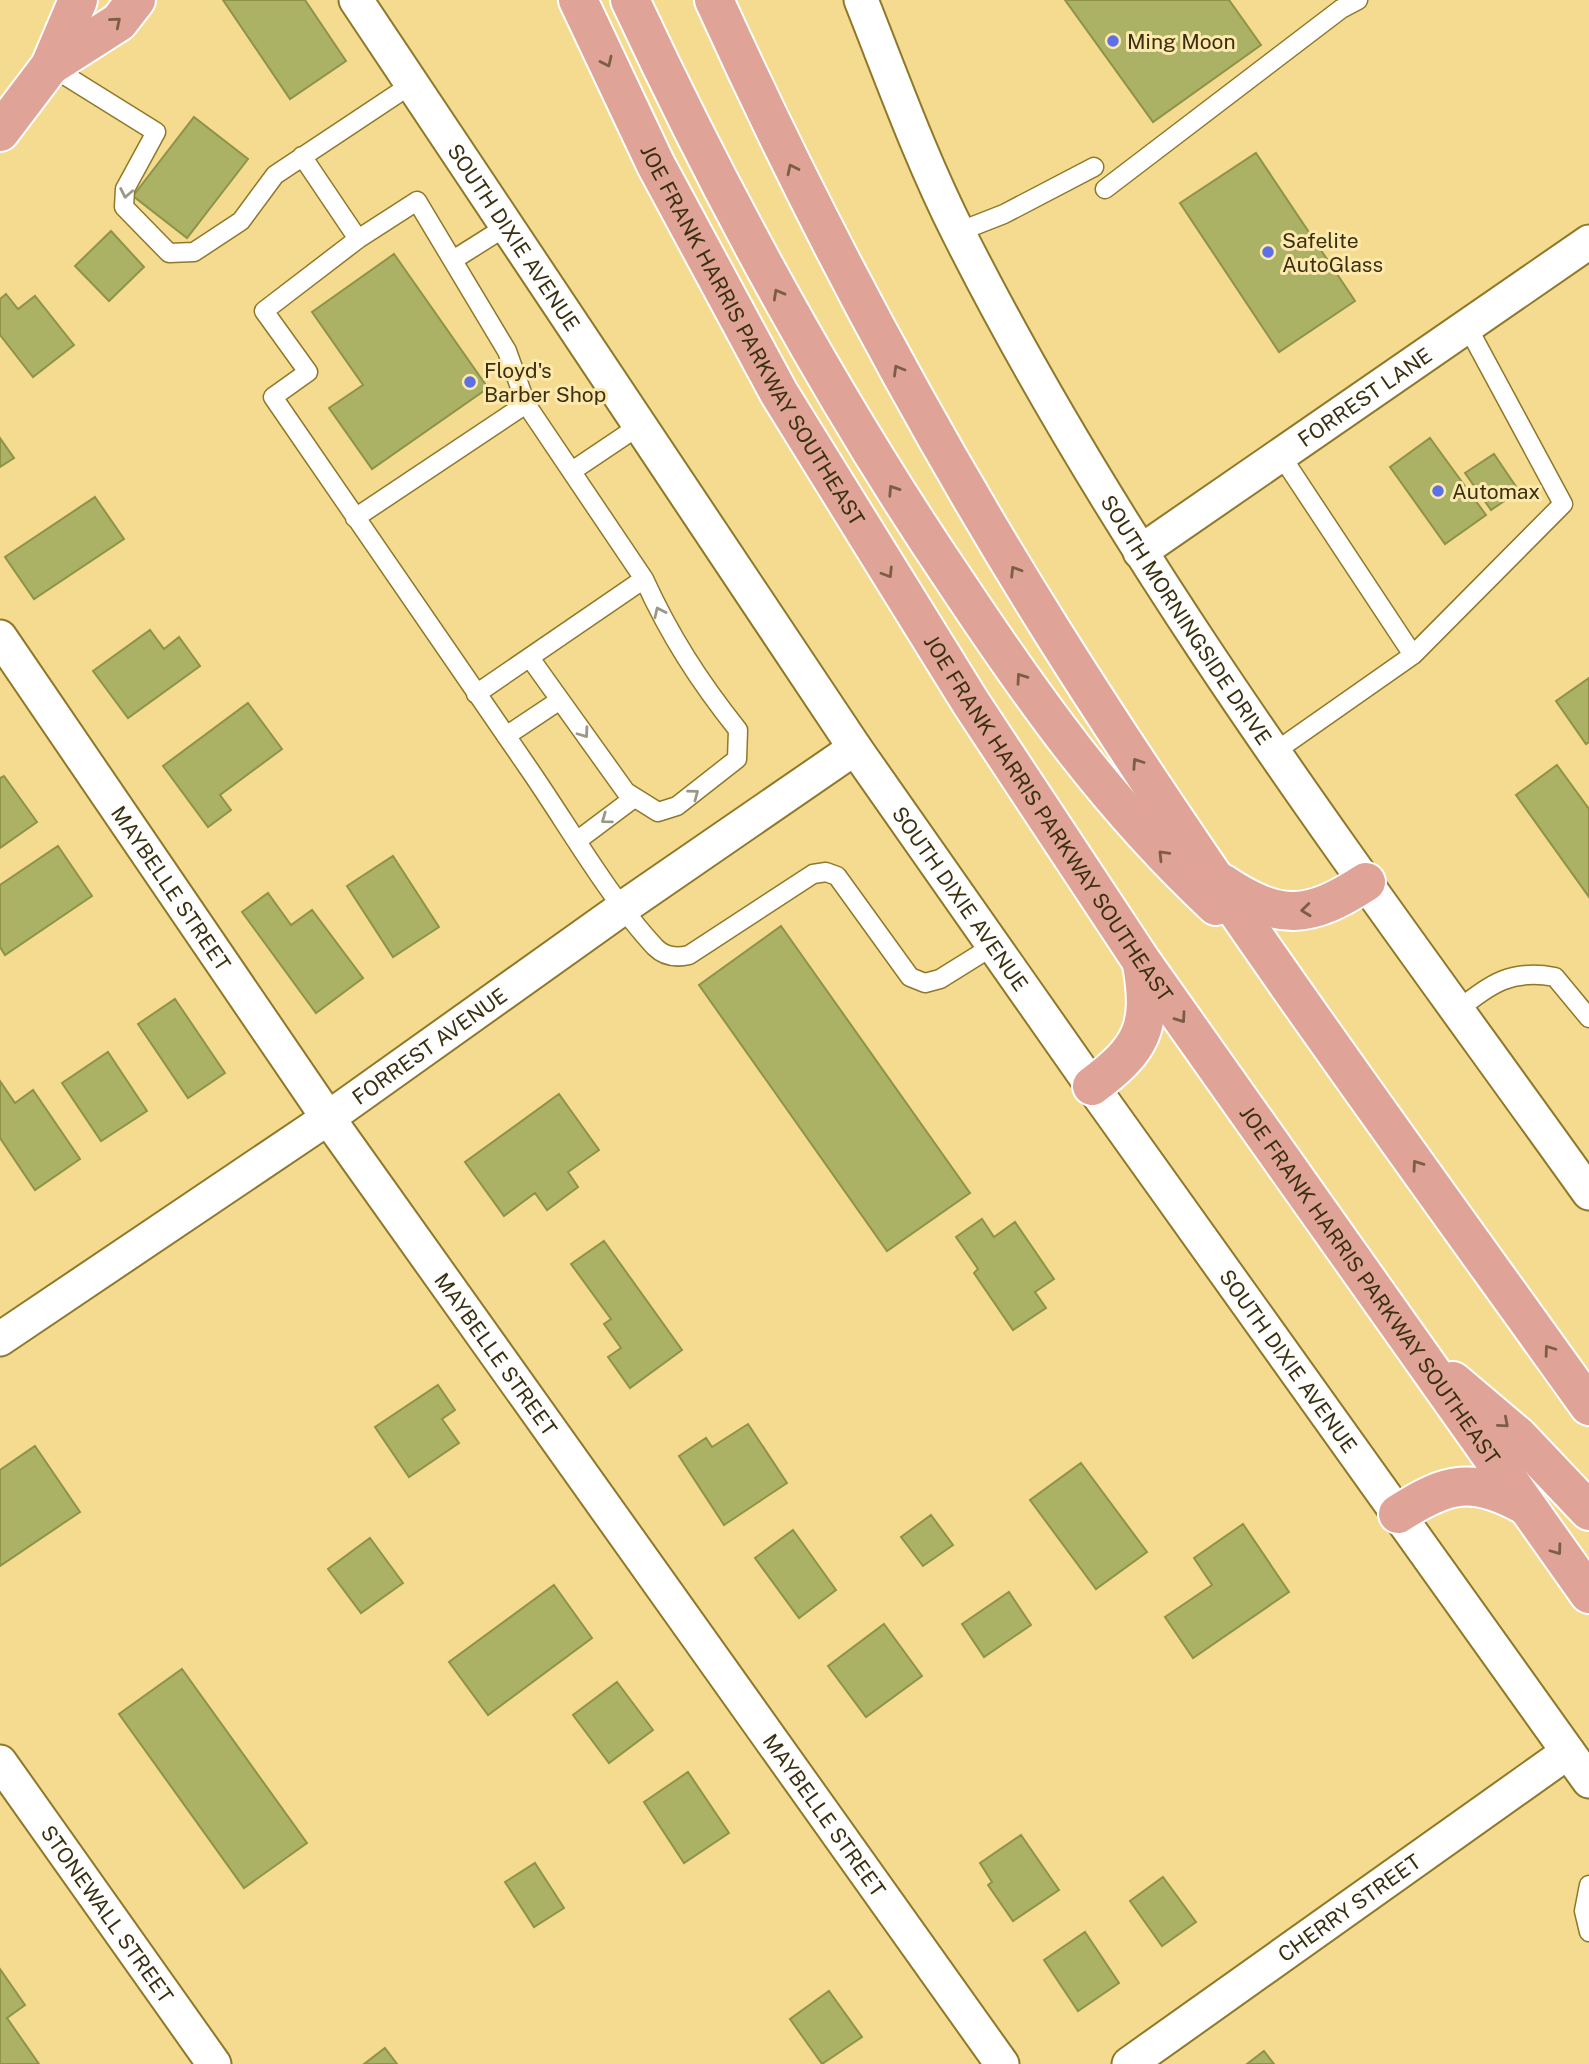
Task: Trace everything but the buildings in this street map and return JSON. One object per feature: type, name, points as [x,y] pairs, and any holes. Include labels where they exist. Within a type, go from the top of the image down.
[{"type":"main road","points":[[0,132],[50,66],[78,0]]},
{"type":"main road","points":[[50,66],[119,22],[136,0]]},
{"type":"main road","name":"JOE FRANK HARRIS PARKWAY SOUTHEAST","points":[[578,0],[656,165],[779,393],[963,692],[1142,962],[1413,1349],[1589,1594]]},
{"type":"main road","points":[[629,0],[770,280],[817,365],[902,504],[1023,682],[1120,809],[1168,861],[1267,952]]},
{"type":"main road","points":[[714,0],[806,198],[919,408],[1053,633],[1267,952],[1589,1406]]},
{"type":"main road","points":[[1218,880],[1242,897],[1267,907],[1291,912],[1311,911],[1336,902],[1366,882]]},
{"type":"main road","points":[[1091,1086],[1128,1058],[1142,1035],[1147,1010],[1142,962]]},
{"type":"main road","points":[[1413,1349],[1518,1436],[1589,1511]]},
{"type":"main road","points":[[1398,1514],[1431,1493],[1462,1485],[1502,1492],[1526,1506]]},
{"type":"street","name":"SOUTH DIXIE AVENUE","points":[[356,0],[855,748],[1091,1086],[1589,1781]]},
{"type":"street","name":"SOUTH MORNINGSIDE DRIVE","points":[[861,0],[958,232],[1045,394],[1140,552],[1366,882],[1589,1194]]},
{"type":"street","name":"FORREST LANE","points":[[1140,552],[1589,242]]},
{"type":"street","name":"MAYBELLE STREET","points":[[5,654],[328,1118],[1002,2064]]},
{"type":"street","name":"FORREST AVENUE","points":[[0,1339],[328,1118],[624,906],[855,748]]},
{"type":"street","name":"CHERRY STREET","points":[[1129,2064],[1568,1752]]},
{"type":"street","name":"STONEWALL STREET","points":[[0,1762],[214,2064]]},
{"type":"lane","points":[[1105,189],[1341,9],[1357,0]]},
{"type":"lane","points":[[50,66],[156,132],[125,189],[124,207],[169,253],[194,252],[240,221],[275,175],[412,84]]},
{"type":"lane","points":[[302,156],[358,239]]},
{"type":"lane","points":[[958,232],[1004,214],[1094,167]]},
{"type":"lane","points":[[530,658],[626,792],[658,812],[677,806],[737,759],[740,745],[738,730],[706,689],[668,632],[644,579],[526,404],[507,351],[417,201],[358,239],[264,312],[308,372],[273,397],[578,840],[657,949],[674,958],[689,955],[813,874],[826,872],[837,876],[910,977],[925,983],[940,979],[993,946]]},
{"type":"lane","points":[[453,260],[508,226]]},
{"type":"lane","points":[[1276,751],[1413,655],[1563,504],[1467,326]]},
{"type":"lane","points":[[355,518],[526,404]]},
{"type":"lane","points":[[572,471],[639,426]]},
{"type":"lane","points":[[1280,454],[1413,655]]},
{"type":"lane","points":[[477,694],[644,579]]},
{"type":"lane","points":[[506,736],[560,700]]},
{"type":"lane","points":[[578,840],[634,799]]},
{"type":"lane","points":[[1458,1010],[1490,984],[1530,972],[1555,977],[1589,1018]]},
{"type":"lane","points":[[1589,1885],[1584,1911],[1589,1932]]},
{"type":"place","name":"Ming Moon","points":[[1113,41]]},
{"type":"place","name":"Safelite AutoGlass","points":[[1268,252]]},
{"type":"place","name":"Floyd's Barber Shop","points":[[470,382]]},
{"type":"place","name":"Automax","points":[[1438,491]]}]
